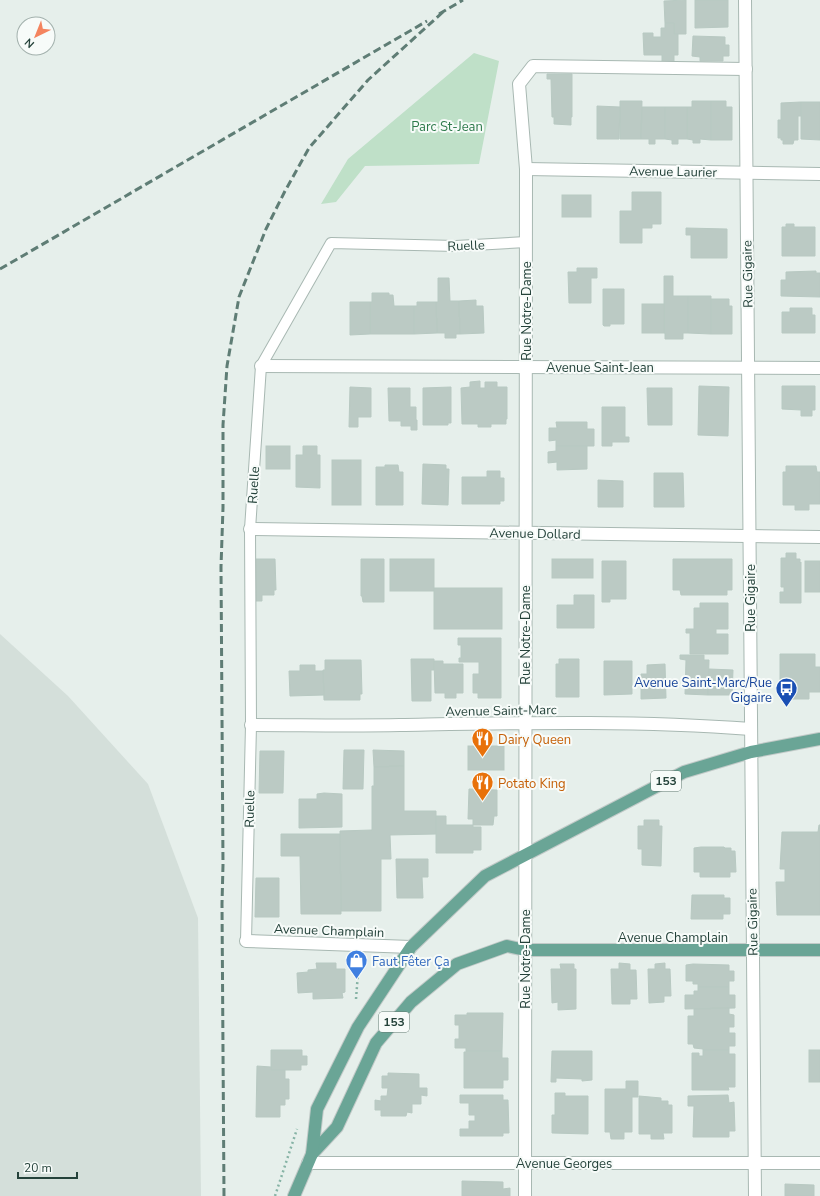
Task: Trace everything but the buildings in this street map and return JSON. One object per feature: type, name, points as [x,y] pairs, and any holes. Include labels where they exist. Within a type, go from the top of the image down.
[{"type":"main road","name":"153","points":[[294,1196],[310,1158],[317,1110],[358,1027],[411,947],[485,876],[684,772],[751,752],[820,739]]},
{"type":"main road","name":"153","points":[[310,1158],[337,1128],[376,1043],[411,1002],[457,964],[507,946],[525,950]]},
{"type":"main road","name":"Avenue Champlain","points":[[525,950],[820,950]]},
{"type":"street","name":"Rue Gigaire","points":[[745,0],[755,1196]]},
{"type":"street","name":"Rue Notre-Dame","points":[[525,1196],[526,169],[519,84],[533,66],[746,69]]},
{"type":"street","name":"Avenue Laurier","points":[[526,169],[820,174]]},
{"type":"street","name":"Avenue Saint-Jean","points":[[261,366],[820,368]]},
{"type":"street","name":"Avenue Dollard","points":[[250,529],[820,537]]},
{"type":"street","name":"Avenue Saint-Marc","points":[[251,725],[525,723],[709,726],[751,729]]},
{"type":"street","name":"Avenue Champlain","points":[[246,941],[411,947]]},
{"type":"street","name":"Avenue Georges","points":[[310,1158],[525,1163],[820,1163]]},
{"type":"lane","name":"Ruelle","points":[[246,941],[251,725],[250,529],[261,366],[331,243],[456,246],[526,242]]},
{"type":"path","points":[[358,1027],[356,991],[361,946]]},
{"type":"shaded area","points":[[0,634],[68,696],[148,784],[198,918],[201,1196],[0,1196]]},
{"type":"green space","name":"Parc St-Jean","points":[[474,53],[499,61],[479,164],[365,166],[336,202],[321,204],[348,159]]},
{"type":"railway","points":[[439,14],[463,0]]},
{"type":"railway","points":[[224,1196],[221,567],[223,425],[227,366],[239,297],[266,229],[309,148],[368,80],[443,12]]},
{"type":"railway","points":[[0,269],[427,21]]},
{"type":"place","name":"Avenue Saint-Marc/Rue Gigaire","points":[[787,708]]},
{"type":"place","name":"Dairy Queen","points":[[483,758]]},
{"type":"place","name":"Potato King","points":[[483,802]]},
{"type":"place","name":"Faut Fêter Ça","points":[[357,980]]}]
